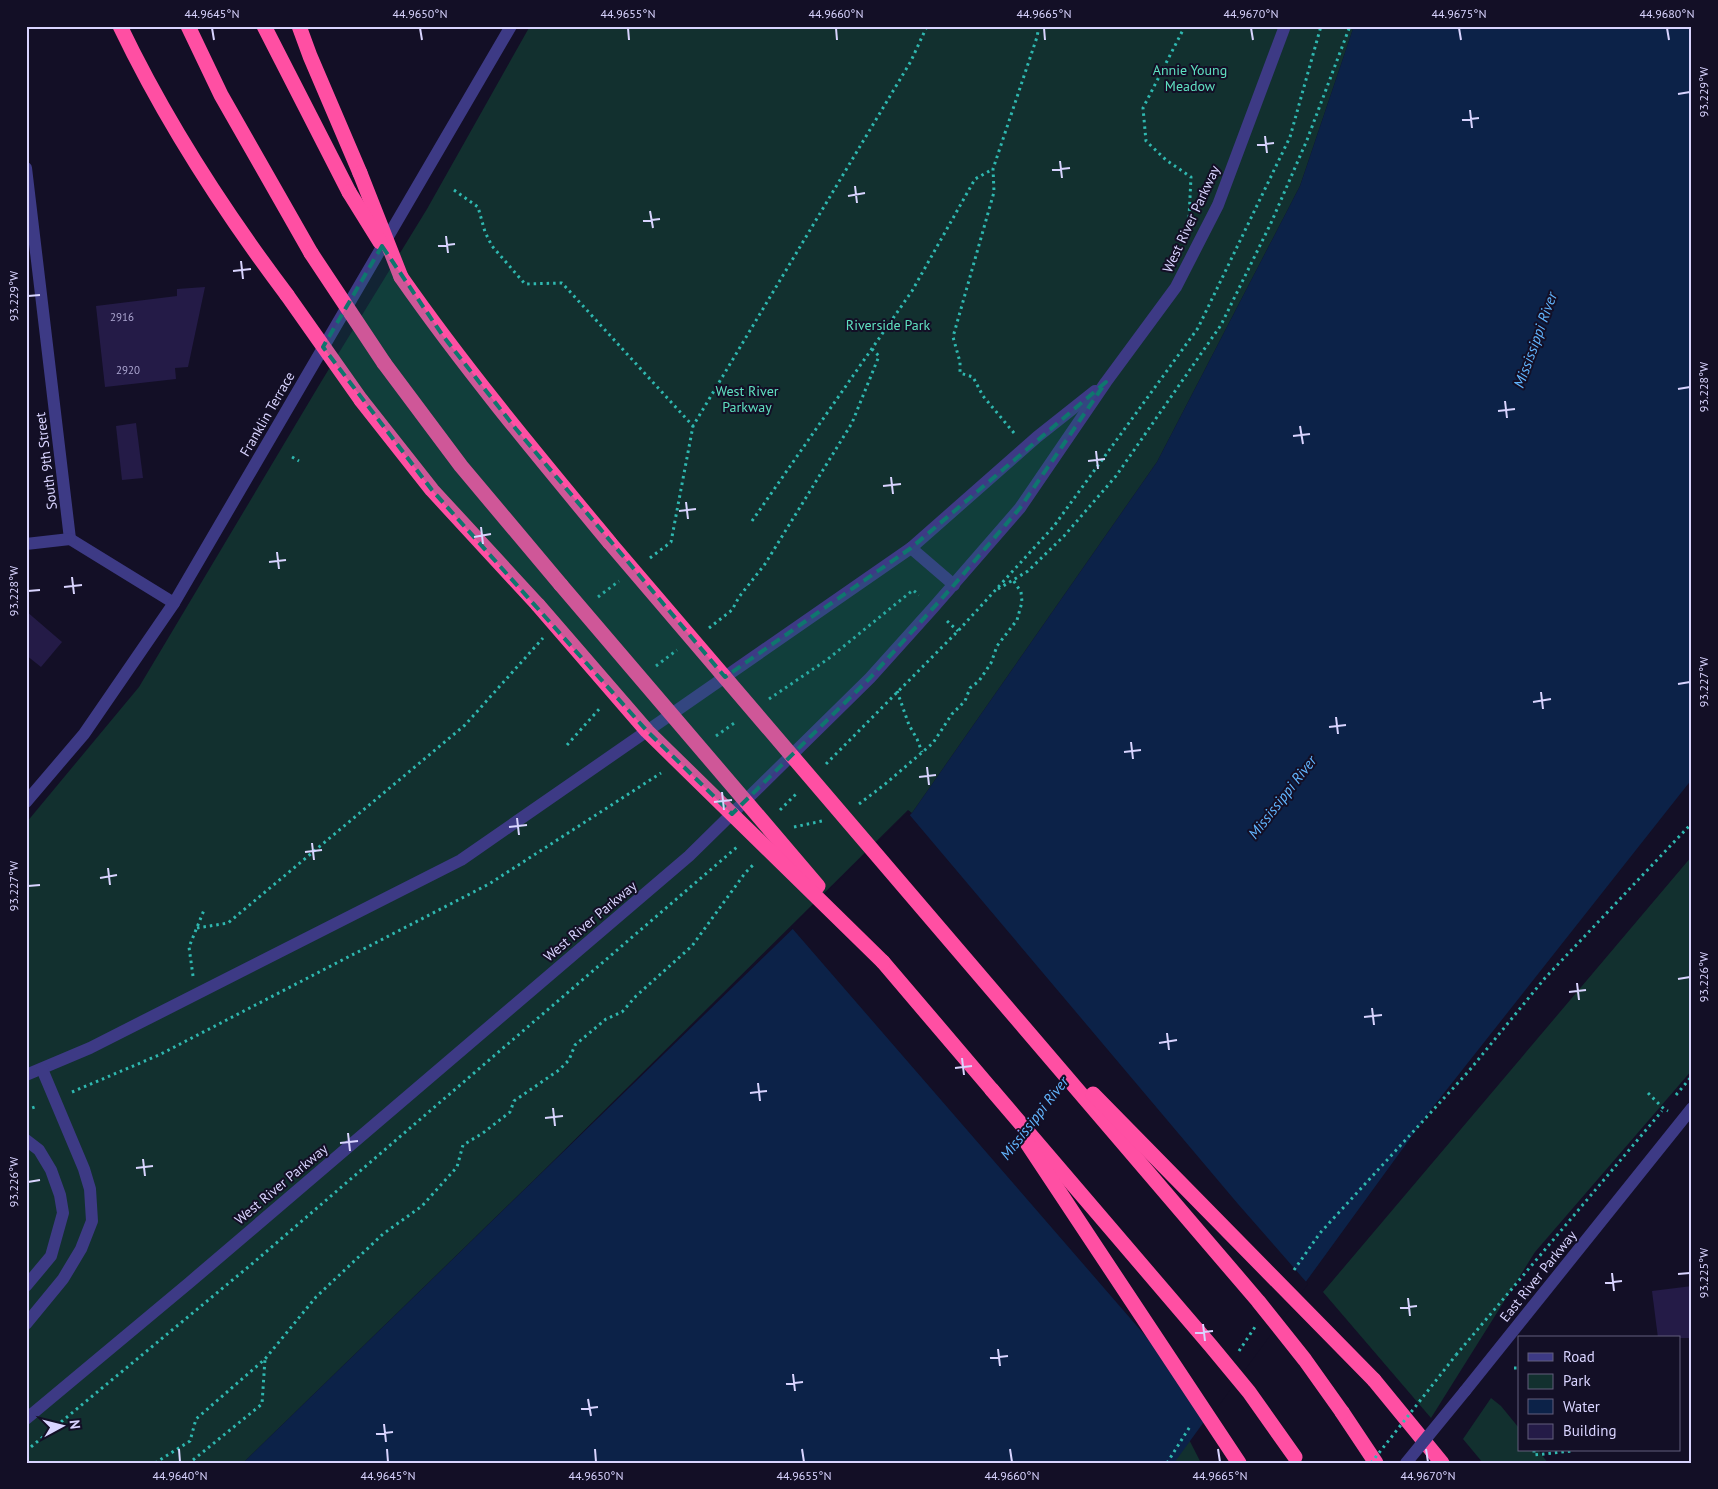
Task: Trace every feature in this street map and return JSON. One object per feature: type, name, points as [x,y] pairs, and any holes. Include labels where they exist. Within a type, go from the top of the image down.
[{"type":"highway","points":[[120,26],[160,104],[193,159],[256,254],[287,294],[361,400],[432,490],[538,605],[647,731],[883,962]]},
{"type":"highway","points":[[188,26],[221,95],[311,253],[384,364],[461,466],[1216,1352],[1249,1392],[1297,1460]]},
{"type":"highway","points":[[264,26],[349,192],[401,277],[516,429],[610,543],[1258,1301],[1305,1360],[1376,1463]]},
{"type":"highway","points":[[299,26],[401,277]]},
{"type":"highway","points":[[1003,1002],[1374,1380],[1442,1463]]},
{"type":"highway","points":[[992,1090],[1239,1463]]},
{"type":"street","name":"Franklin Terrace","points":[[26,802],[84,734],[174,603],[511,26]]},
{"type":"street","name":"West River Parkway","points":[[26,1419],[189,1283],[689,856],[870,678],[1020,508],[1106,382],[1176,286],[1218,205],[1285,26]]},
{"type":"street","name":"South 9th Street","points":[[26,168],[70,539]]},
{"type":"street","name":"West River Parkway","points":[[26,1076],[90,1048],[461,860],[911,548],[1025,447],[1106,382]]},
{"type":"street","points":[[26,544],[70,539],[174,603]]},
{"type":"street","points":[[911,548],[954,585]]},
{"type":"street","points":[[26,1324],[63,1279],[81,1249],[92,1221],[90,1189],[84,1169],[42,1069]]},
{"type":"street","name":"East River Parkway","points":[[1406,1463],[1692,1108]]},
{"type":"street","points":[[26,1140],[39,1150],[51,1170],[60,1195],[63,1213],[51,1256],[26,1286]]},
{"type":"path","points":[[648,560],[672,542],[693,426],[911,61],[927,26]]},
{"type":"path","points":[[1025,447],[983,396],[974,377],[960,373],[960,362],[953,337],[994,192],[993,170],[1036,38],[1038,26]]},
{"type":"path","points":[[1185,26],[1143,108],[1146,141],[1166,160],[1191,177],[1189,223]]},
{"type":"path","points":[[995,591],[1028,571],[1064,536],[1116,476],[1222,325],[1304,149],[1350,26]]},
{"type":"path","points":[[752,521],[912,291],[974,179],[993,170]]},
{"type":"path","points":[[454,190],[478,207],[485,232],[492,246],[525,284],[562,283],[693,426]]},
{"type":"path","points":[[702,633],[732,610],[739,597],[765,564],[852,423],[879,356],[872,349]]},
{"type":"path","points":[[292,457],[299,461]]},
{"type":"path","points":[[592,601],[624,577]]},
{"type":"path","points":[[856,806],[933,743],[952,714],[965,701],[970,688],[979,681],[991,663],[997,646],[1017,620],[1022,602],[1021,592],[1012,580]]},
{"type":"path","points":[[763,704],[828,659],[913,590],[923,599]]},
{"type":"path","points":[[945,619],[958,631]]},
{"type":"path","points":[[197,928],[228,923],[465,725],[544,637]]},
{"type":"path","points":[[656,666],[679,650]]},
{"type":"path","points":[[897,692],[909,725],[922,752]]},
{"type":"path","points":[[567,745],[602,706]]},
{"type":"path","points":[[714,737],[739,720]]},
{"type":"path","points":[[26,1110],[159,1055],[489,884],[666,770]]},
{"type":"path","points":[[790,828],[796,825],[825,821]]},
{"type":"path","points":[[1367,1180],[1468,1072],[1545,978],[1692,823]]},
{"type":"path","points":[[155,1463],[190,1441],[196,1419],[265,1359],[316,1297],[383,1234],[422,1206],[457,1167],[463,1145],[483,1133],[510,1112],[514,1102],[559,1070],[569,1060],[575,1045],[606,1019],[622,1012],[636,996],[692,946],[744,872],[758,860]]},
{"type":"path","points":[[195,995],[189,947],[204,910]]},
{"type":"path","points":[[1675,1096],[1692,1076]]},
{"type":"path","points":[[1648,1093],[1664,1109]]},
{"type":"path","points":[[1372,1463],[1456,1355],[1670,1103]]},
{"type":"path","points":[[193,1460],[262,1404],[265,1359]]},
{"type":"path","points":[[1534,1452],[1534,1455],[1572,1452]]},
{"type":"highlighted area","points":[[382,246],[443,336],[516,429],[725,677],[911,548],[1106,382],[1020,508],[954,585],[870,678],[732,814],[647,731],[432,490],[323,347]]},
{"type":"green space","name":"West River Parkway","points":[[530,26],[1354,26],[1300,186],[1157,462],[912,813],[908,810],[533,1181],[243,1463],[26,1463],[26,823],[139,687],[321,382],[427,209]]},
{"type":"green space","points":[[1692,856],[1692,1070],[1535,1252],[1431,1418],[1323,1292]]},
{"type":"green space","points":[[1491,1398],[1501,1406],[1518,1427],[1518,1452],[1540,1452],[1548,1463],[1483,1463],[1463,1439]]},
{"type":"green space","points":[[1177,1416],[1201,1463],[1150,1463]]},
{"type":"water","name":"Mississippi River","points":[[1354,26],[1692,26],[1692,779],[1433,1107],[1174,1463],[243,1463],[912,813],[1157,462],[1300,186]]},
{"type":"pier","points":[[908,813],[1238,1204],[1308,1284],[1206,1423],[1156,1348],[791,927]]},
{"type":"building","points":[[205,287],[188,367],[175,368],[176,379],[105,387],[96,306],[177,296],[177,289]]},
{"type":"building","points":[[136,423],[143,478],[122,480],[116,426]]},
{"type":"building","points":[[26,611],[62,642],[41,667],[26,655]]},
{"type":"building","points":[[1692,1286],[1692,1338],[1658,1336],[1652,1291]]},
{"type":"park label","name":"Annie Young Meadow","points":[[1190,78]]},
{"type":"park label","name":"Riverside Park","points":[[888,325]]}]
